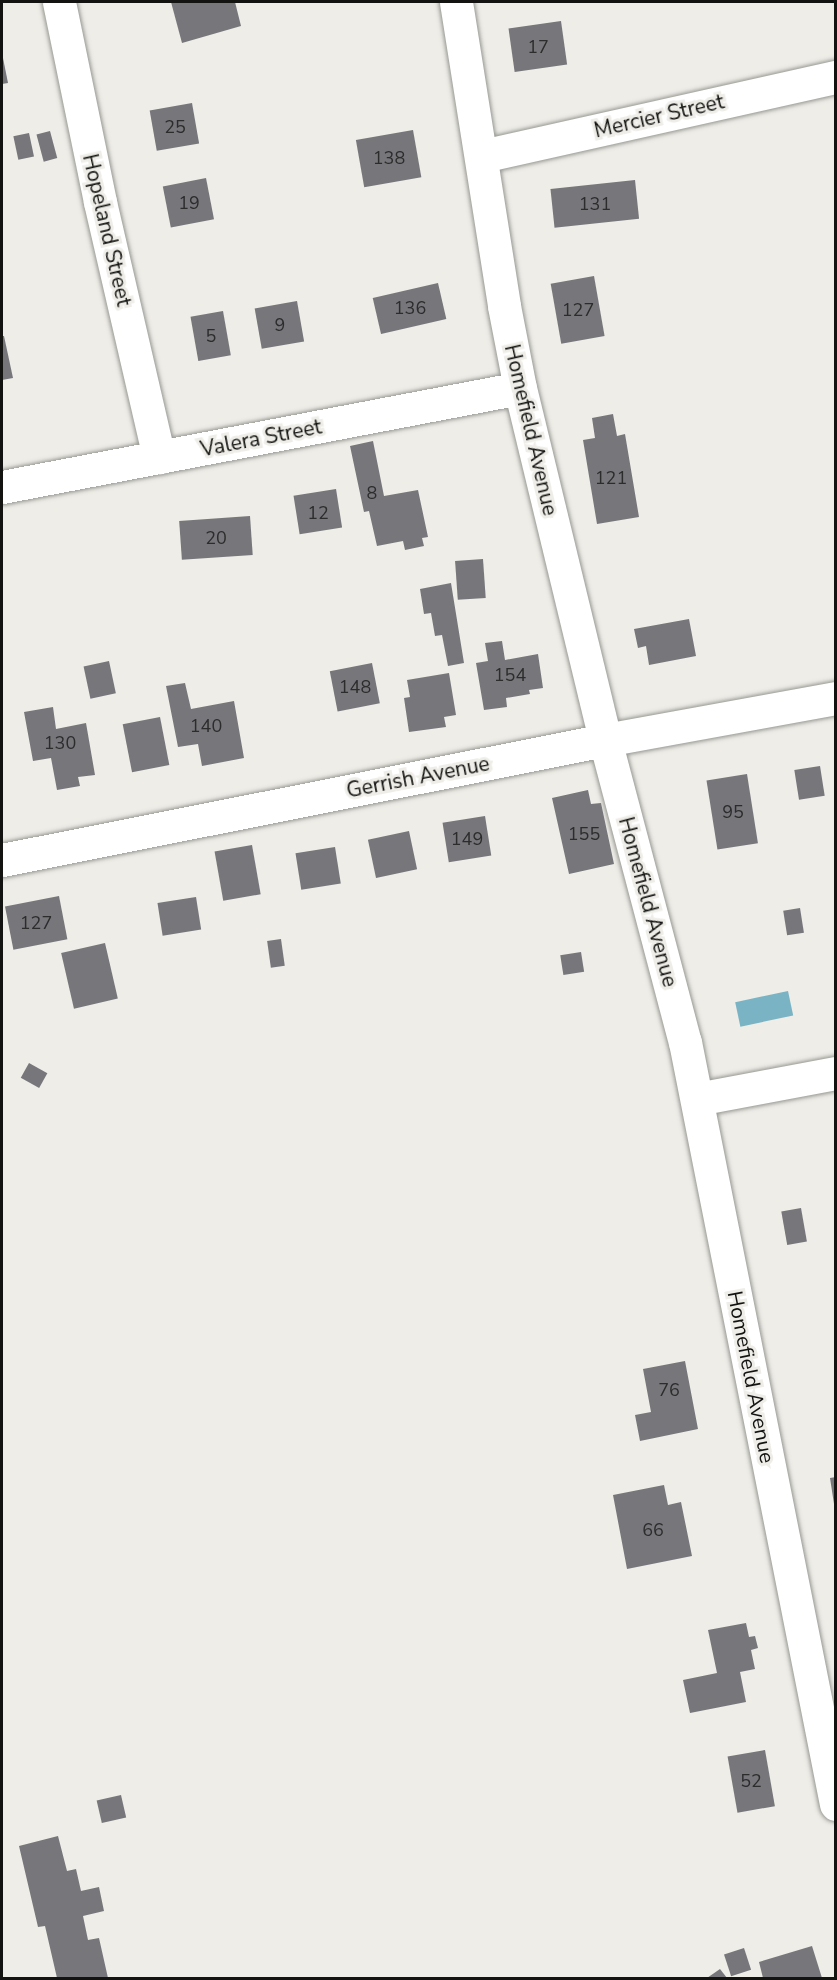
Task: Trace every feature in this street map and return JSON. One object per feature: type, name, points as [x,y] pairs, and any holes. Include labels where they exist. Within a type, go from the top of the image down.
[{"type":"street","name":"Hopeland Street","points":[[59,2],[100,202],[159,457]]},
{"type":"street","name":"Homefield Avenue","points":[[456,2],[504,306],[520,388],[605,740],[685,1042],[836,1804]]},
{"type":"street","name":"Mercier Street","points":[[482,156],[836,77]]},
{"type":"street","name":"Valera Street","points":[[2,487],[520,388]]},
{"type":"street","name":"Gerrish Avenue","points":[[2,860],[605,740],[836,698]]},
{"type":"street","points":[[697,1100],[836,1072]]},
{"type":"water","points":[[788,991],[793,1015],[740,1027],[735,1002]]},
{"type":"building","points":[[171,2],[235,2],[241,26],[182,43]]},
{"type":"building","points":[[561,21],[567,65],[515,72],[509,28]]},
{"type":"building","points":[[2,53],[8,83],[2,84]]},
{"type":"building","points":[[192,103],[199,143],[157,151],[150,110]]},
{"type":"building","points":[[413,130],[421,177],[364,187],[356,140]]},
{"type":"building","points":[[50,131],[57,158],[44,162],[36,135]]},
{"type":"building","points":[[29,133],[34,156],[18,160],[13,136]]},
{"type":"building","points":[[206,178],[214,219],[171,228],[163,186]]},
{"type":"building","points":[[635,180],[639,219],[555,228],[550,189]]},
{"type":"building","points":[[594,276],[605,336],[561,344],[551,284]]},
{"type":"building","points":[[438,283],[446,319],[381,334],[373,298]]},
{"type":"building","points":[[297,301],[304,341],[262,349],[255,308]]},
{"type":"building","points":[[223,311],[231,355],[198,361],[191,317]]},
{"type":"building","points":[[2,336],[4,336],[13,378],[2,380]]},
{"type":"building","points":[[613,414],[617,436],[625,434],[639,517],[597,524],[583,440],[595,438],[592,418]]},
{"type":"building","points":[[373,441],[384,496],[418,490],[428,537],[422,538],[424,546],[405,550],[403,541],[377,546],[369,511],[364,512],[350,446]]},
{"type":"building","points":[[336,489],[342,528],[300,534],[294,496]]},
{"type":"building","points":[[250,516],[253,555],[182,560],[179,521]]},
{"type":"building","points":[[483,559],[486,598],[458,600],[455,561]]},
{"type":"building","points":[[451,583],[464,663],[448,666],[442,635],[435,636],[431,613],[424,614],[420,589]]},
{"type":"building","points":[[689,619],[696,656],[649,665],[646,646],[638,648],[634,629]]},
{"type":"building","points":[[502,641],[505,660],[538,654],[543,688],[529,690],[530,694],[506,698],[507,707],[484,710],[476,663],[488,661],[485,643]]},
{"type":"building","points":[[109,661],[116,693],[90,699],[84,666]]},
{"type":"building","points":[[372,663],[380,703],[338,711],[330,671]]},
{"type":"building","points":[[449,673],[456,715],[444,717],[446,727],[409,732],[404,698],[410,697],[407,680]]},
{"type":"building","points":[[185,683],[191,709],[234,701],[244,758],[202,766],[198,744],[178,747],[166,686]]},
{"type":"building","points":[[53,707],[56,729],[86,723],[95,775],[78,777],[80,786],[57,790],[51,758],[33,761],[24,712]]},
{"type":"building","points":[[160,717],[169,765],[132,772],[123,724]]},
{"type":"building","points":[[820,766],[825,796],[799,800],[794,770]]},
{"type":"building","points":[[747,774],[758,843],[717,850],[707,780]]},
{"type":"building","points":[[588,790],[591,804],[601,803],[614,864],[569,874],[552,798]]},
{"type":"building","points":[[485,816],[491,856],[449,862],[443,823]]},
{"type":"building","points":[[409,831],[417,869],[376,878],[368,840]]},
{"type":"building","points":[[252,845],[261,894],[223,901],[215,852]]},
{"type":"building","points":[[335,847],[341,884],[301,890],[295,853]]},
{"type":"building","points":[[59,896],[67,939],[13,950],[5,906]]},
{"type":"building","points":[[196,897],[201,930],[163,936],[157,903]]},
{"type":"building","points":[[800,908],[804,933],[787,935],[783,911]]},
{"type":"building","points":[[281,939],[285,966],[271,968],[267,941]]},
{"type":"building","points":[[105,943],[118,999],[74,1009],[61,953]]},
{"type":"building","points":[[581,952],[584,972],[563,975],[560,955]]},
{"type":"building","points":[[29,1063],[47,1073],[39,1088],[21,1078]]},
{"type":"building","points":[[801,1208],[807,1241],[787,1245],[781,1211]]},
{"type":"building","points":[[685,1361],[698,1429],[640,1441],[635,1415],[651,1412],[643,1369]]},
{"type":"building","points":[[836,1477],[836,1504],[834,1504],[830,1478]]},
{"type":"building","points":[[664,1485],[668,1505],[681,1502],[692,1556],[627,1569],[613,1495]]},
{"type":"building","points":[[746,1623],[749,1637],[755,1636],[758,1648],[751,1650],[755,1669],[740,1672],[746,1702],[690,1713],[683,1680],[717,1673],[708,1630]]},
{"type":"building","points":[[765,1750],[775,1806],[737,1813],[728,1757]]},
{"type":"building","points":[[121,1795],[126,1817],[102,1823],[97,1801]]},
{"type":"building","points":[[58,1836],[67,1871],[76,1869],[81,1891],[99,1887],[104,1911],[83,1916],[88,1940],[99,1938],[108,1978],[57,1978],[45,1926],[38,1927],[19,1846]]},
{"type":"building","points":[[812,1946],[822,1978],[763,1978],[759,1962]]},
{"type":"building","points":[[744,1948],[751,1970],[731,1976],[724,1954]]},
{"type":"building","points":[[720,1969],[727,1978],[707,1978]]}]
